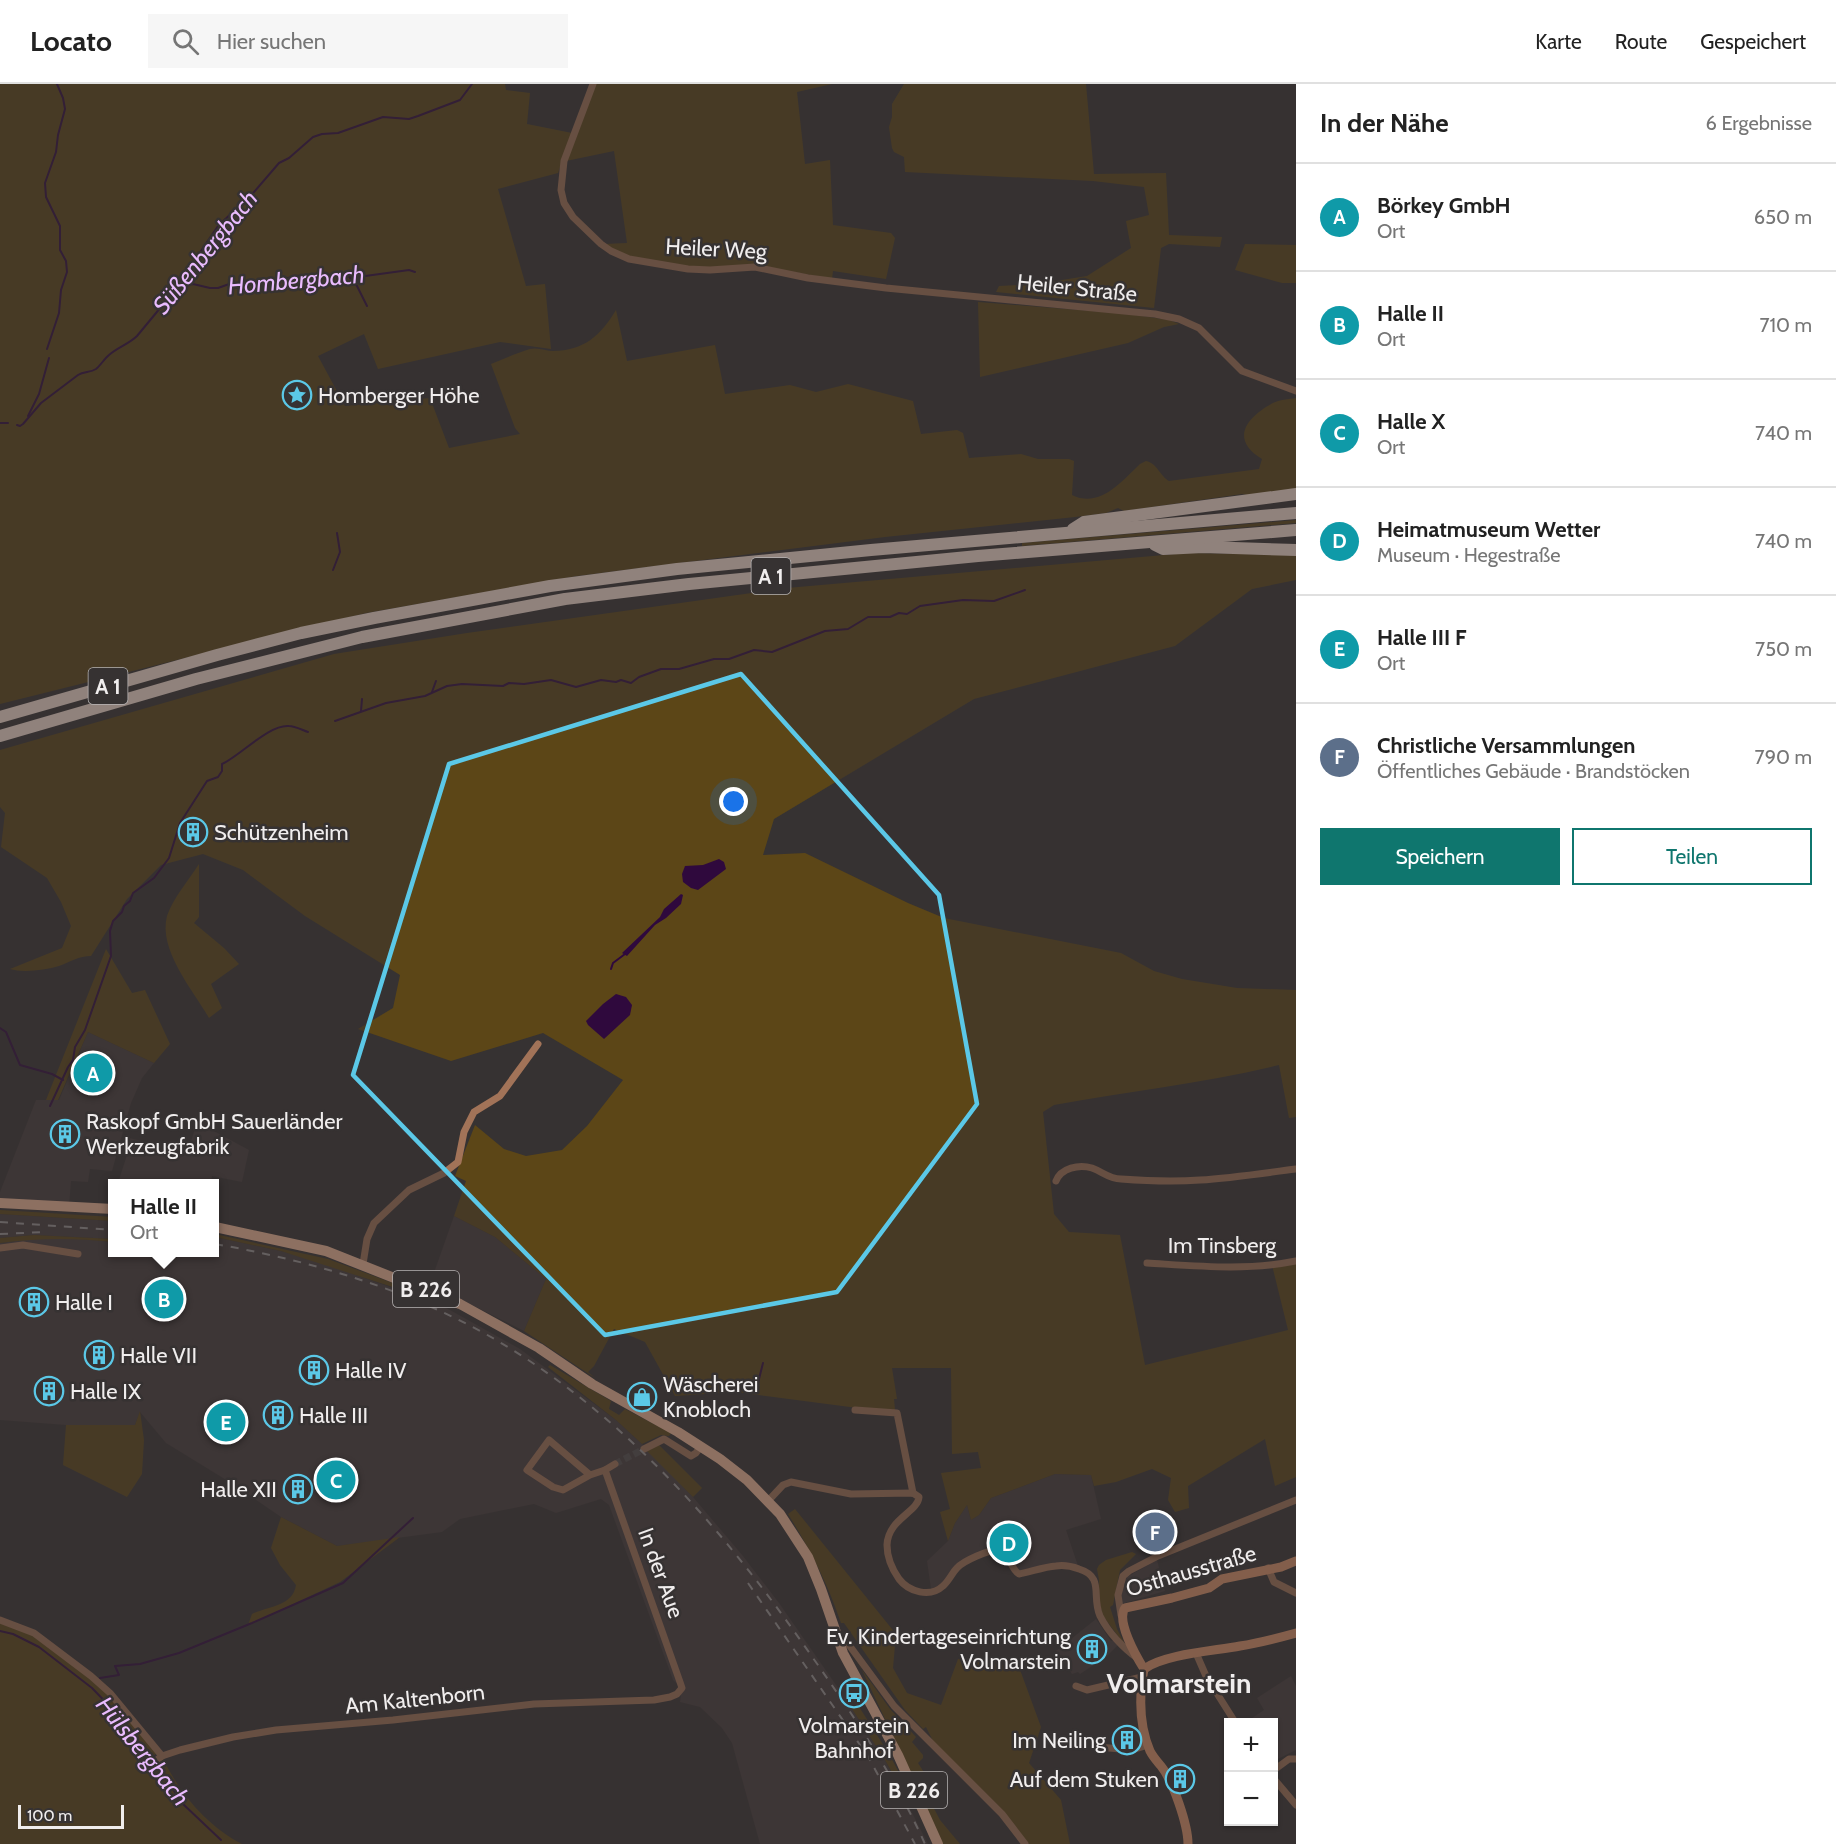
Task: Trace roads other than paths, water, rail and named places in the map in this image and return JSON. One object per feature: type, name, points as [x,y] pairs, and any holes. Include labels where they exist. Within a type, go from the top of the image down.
[{"type":"highway","points":[[1070,531],[1083,522],[1296,494]]},
{"type":"highway","name":"A 1","points":[[0,717],[301,633],[550,586],[677,569],[1070,531],[1296,513]]},
{"type":"highway","name":"A 1","points":[[0,736],[196,679],[362,638],[565,599],[791,574],[1296,530]]},
{"type":"highway","points":[[1149,542],[1163,549],[1203,547],[1296,550]]},
{"type":"main road","points":[[0,1203],[108,1209]]},
{"type":"main road","name":"B 226","points":[[219,1228],[326,1251],[460,1304],[548,1354],[592,1384],[701,1446],[734,1469],[768,1501],[808,1557],[837,1637],[913,1787],[938,1844]]},
{"type":"street","name":"Heiler Weg","points":[[593,84],[564,161],[561,190],[564,203],[571,214],[601,244],[621,256],[644,263],[710,270],[755,267],[808,278],[832,280]]},
{"type":"street","name":"Heiler Straße","points":[[832,280],[886,288],[1155,314],[1179,319],[1199,328],[1242,371],[1296,391]]},
{"type":"street","points":[[363,1264],[367,1239],[374,1223],[409,1190],[444,1173],[458,1162],[464,1132],[474,1112],[500,1096],[538,1044]]},
{"type":"street","points":[[1056,1181],[1064,1170],[1082,1167],[1094,1168],[1110,1178],[1165,1182],[1264,1174],[1296,1169]]},
{"type":"street","points":[[0,1248],[23,1245],[78,1254]]},
{"type":"street","name":"Im Tinsberg","points":[[1147,1263],[1240,1267],[1296,1261]]},
{"type":"street","points":[[855,1410],[897,1413],[913,1493]]},
{"type":"street","points":[[644,1449],[664,1439],[691,1456],[701,1446]]},
{"type":"street","points":[[590,1475],[549,1440],[527,1470],[553,1487],[563,1490],[615,1464]]},
{"type":"street","name":"In der Aue","points":[[605,1470],[682,1688]]},
{"type":"street","points":[[768,1501],[783,1485],[791,1482],[851,1494],[913,1493],[919,1497],[918,1503],[895,1524],[887,1541],[887,1553],[891,1564],[906,1587],[919,1592],[938,1590],[962,1564],[991,1551],[999,1550],[1006,1554],[1017,1574],[1058,1565],[1081,1569],[1095,1579],[1098,1608],[1106,1625],[1137,1658]]},
{"type":"street","points":[[1121,1615],[1118,1595],[1123,1576],[1129,1571],[1158,1556],[1296,1500]]},
{"type":"street","name":"Osthausstraße","points":[[1143,1673],[1123,1623],[1121,1615],[1125,1608],[1209,1588],[1222,1579],[1281,1567],[1296,1561]]},
{"type":"street","points":[[1268,1568],[1274,1582],[1296,1593]]},
{"type":"street","points":[[0,1620],[34,1633],[91,1676],[110,1693],[162,1756]]},
{"type":"street","points":[[1076,1686],[1087,1690],[1143,1673],[1150,1665],[1196,1653],[1241,1646],[1296,1633]]},
{"type":"street","points":[[837,1637],[849,1645],[894,1706],[1002,1814],[1025,1844]]},
{"type":"street","points":[[1196,1653],[1206,1676],[1232,1718]]},
{"type":"street","points":[[1143,1673],[1141,1711],[1148,1745],[1162,1767],[1184,1817],[1188,1844]]},
{"type":"street","name":"Am Kaltenborn","points":[[153,1763],[162,1756],[224,1739],[276,1730],[534,1704],[654,1700],[677,1694],[682,1688]]},
{"type":"street","points":[[1098,1747],[1132,1750],[1148,1745]]},
{"type":"street","points":[[1278,1767],[1289,1759],[1296,1759]]},
{"type":"street","points":[[1278,1784],[1296,1805]]},
{"type":"waterway","points":[[47,349],[59,313],[61,290],[67,272],[66,261],[60,250],[60,226],[46,197],[45,183],[56,152],[65,109],[57,84]]},
{"type":"waterway","name":"Süßenbergbach","points":[[17,425],[23,424],[41,403],[78,375],[96,369],[112,352],[137,336],[190,272],[218,226],[254,192],[279,163],[289,158],[313,137],[338,133],[383,117],[409,119],[460,100],[472,84]]},
{"type":"waterway","name":"Hombergbach","points":[[179,285],[193,284],[218,288],[232,283],[257,285],[297,276],[325,274],[358,277],[409,270],[415,272]]},
{"type":"waterway","points":[[350,278],[357,286],[367,306]]},
{"type":"waterway","points":[[28,416],[39,394],[49,358]]},
{"type":"waterway","name":"Süßenbergbach","points":[[0,423],[8,423]]},
{"type":"waterway","points":[[333,570],[340,552],[337,533]]},
{"type":"waterway","points":[[335,721],[386,703],[425,696],[447,686],[462,684],[503,686],[509,683],[524,684],[551,680],[576,687],[601,680],[616,682],[621,680],[631,683],[639,677],[661,669],[679,669],[714,659],[729,659],[754,650],[772,652],[825,631],[848,629],[868,617],[907,614],[920,606],[963,600],[994,601],[1025,590]]},
{"type":"waterway","points":[[432,692],[436,681]]},
{"type":"waterway","points":[[361,711],[362,699]]},
{"type":"waterway","points":[[50,1106],[73,1060],[75,1047],[85,1030],[111,956],[110,931],[113,921],[130,901],[133,893],[154,878],[169,858],[180,823],[207,781],[218,777],[222,771],[222,764],[273,730],[289,726],[308,732]]},
{"type":"waterway","points":[[611,969],[613,963],[625,954]]},
{"type":"waterway","points":[[0,1028],[6,1032],[20,1065],[52,1074],[63,1080]]},
{"type":"waterway","points":[[756,1391],[763,1363]]},
{"type":"waterway","points":[[100,1678],[119,1675],[115,1666],[140,1664],[179,1653],[343,1583],[413,1518]]},
{"type":"waterway","name":"Hülsbergbach","points":[[0,1631],[13,1634],[39,1647],[92,1688],[120,1717],[136,1744],[155,1758],[183,1804],[221,1840]]},
{"type":"tunnel","points":[[615,1464],[644,1449]]},
{"type":"railway","points":[[0,1222],[108,1230]]},
{"type":"railway","points":[[0,1234],[44,1232]]},
{"type":"railway","points":[[219,1245],[284,1258],[352,1277],[451,1316],[530,1361],[618,1430],[659,1468],[697,1509],[768,1596],[868,1740],[925,1844]]},
{"type":"railway","points":[[748,1583],[869,1758],[915,1844]]},
{"type":"place","name":"Homberger Höhe","points":[[297,395]]},
{"type":"place","name":"Schützenheim","points":[[193,832]]},
{"type":"place","name":"Börkey GmbH","points":[[93,1073]]},
{"type":"place","name":"Raskopf GmbH Sauerländer Werkzeugfabrik","points":[[65,1134]]},
{"type":"place","name":"Halle II","points":[[164,1299]]},
{"type":"place","name":"Halle I","points":[[34,1302]]},
{"type":"place","name":"Halle VII","points":[[99,1355]]},
{"type":"place","name":"Halle IV","points":[[314,1370]]},
{"type":"place","name":"Halle IX","points":[[49,1391]]},
{"type":"place","name":"Wäscherei Knobloch","points":[[642,1397]]},
{"type":"place","name":"Halle III","points":[[278,1415]]},
{"type":"place","name":"Halle III F","points":[[226,1422]]},
{"type":"place","name":"Halle X","points":[[336,1480]]},
{"type":"place","name":"Halle XII","points":[[298,1489]]},
{"type":"place","name":"Christliche Versammlungen","points":[[1155,1532]]},
{"type":"place","name":"Heimatmuseum Wetter","points":[[1009,1543]]},
{"type":"place","name":"Ev. Kindertageseinrichtung Volmarstein","points":[[1092,1649]]},
{"type":"place","name":"Volmarstein Bahnhof","points":[[854,1693]]},
{"type":"place","name":"Im Neiling","points":[[1127,1740]]},
{"type":"place","name":"Auf dem Stuken","points":[[1180,1779]]},
{"type":"district","name":"Volmarstein","points":[[1179,1683]]}]
